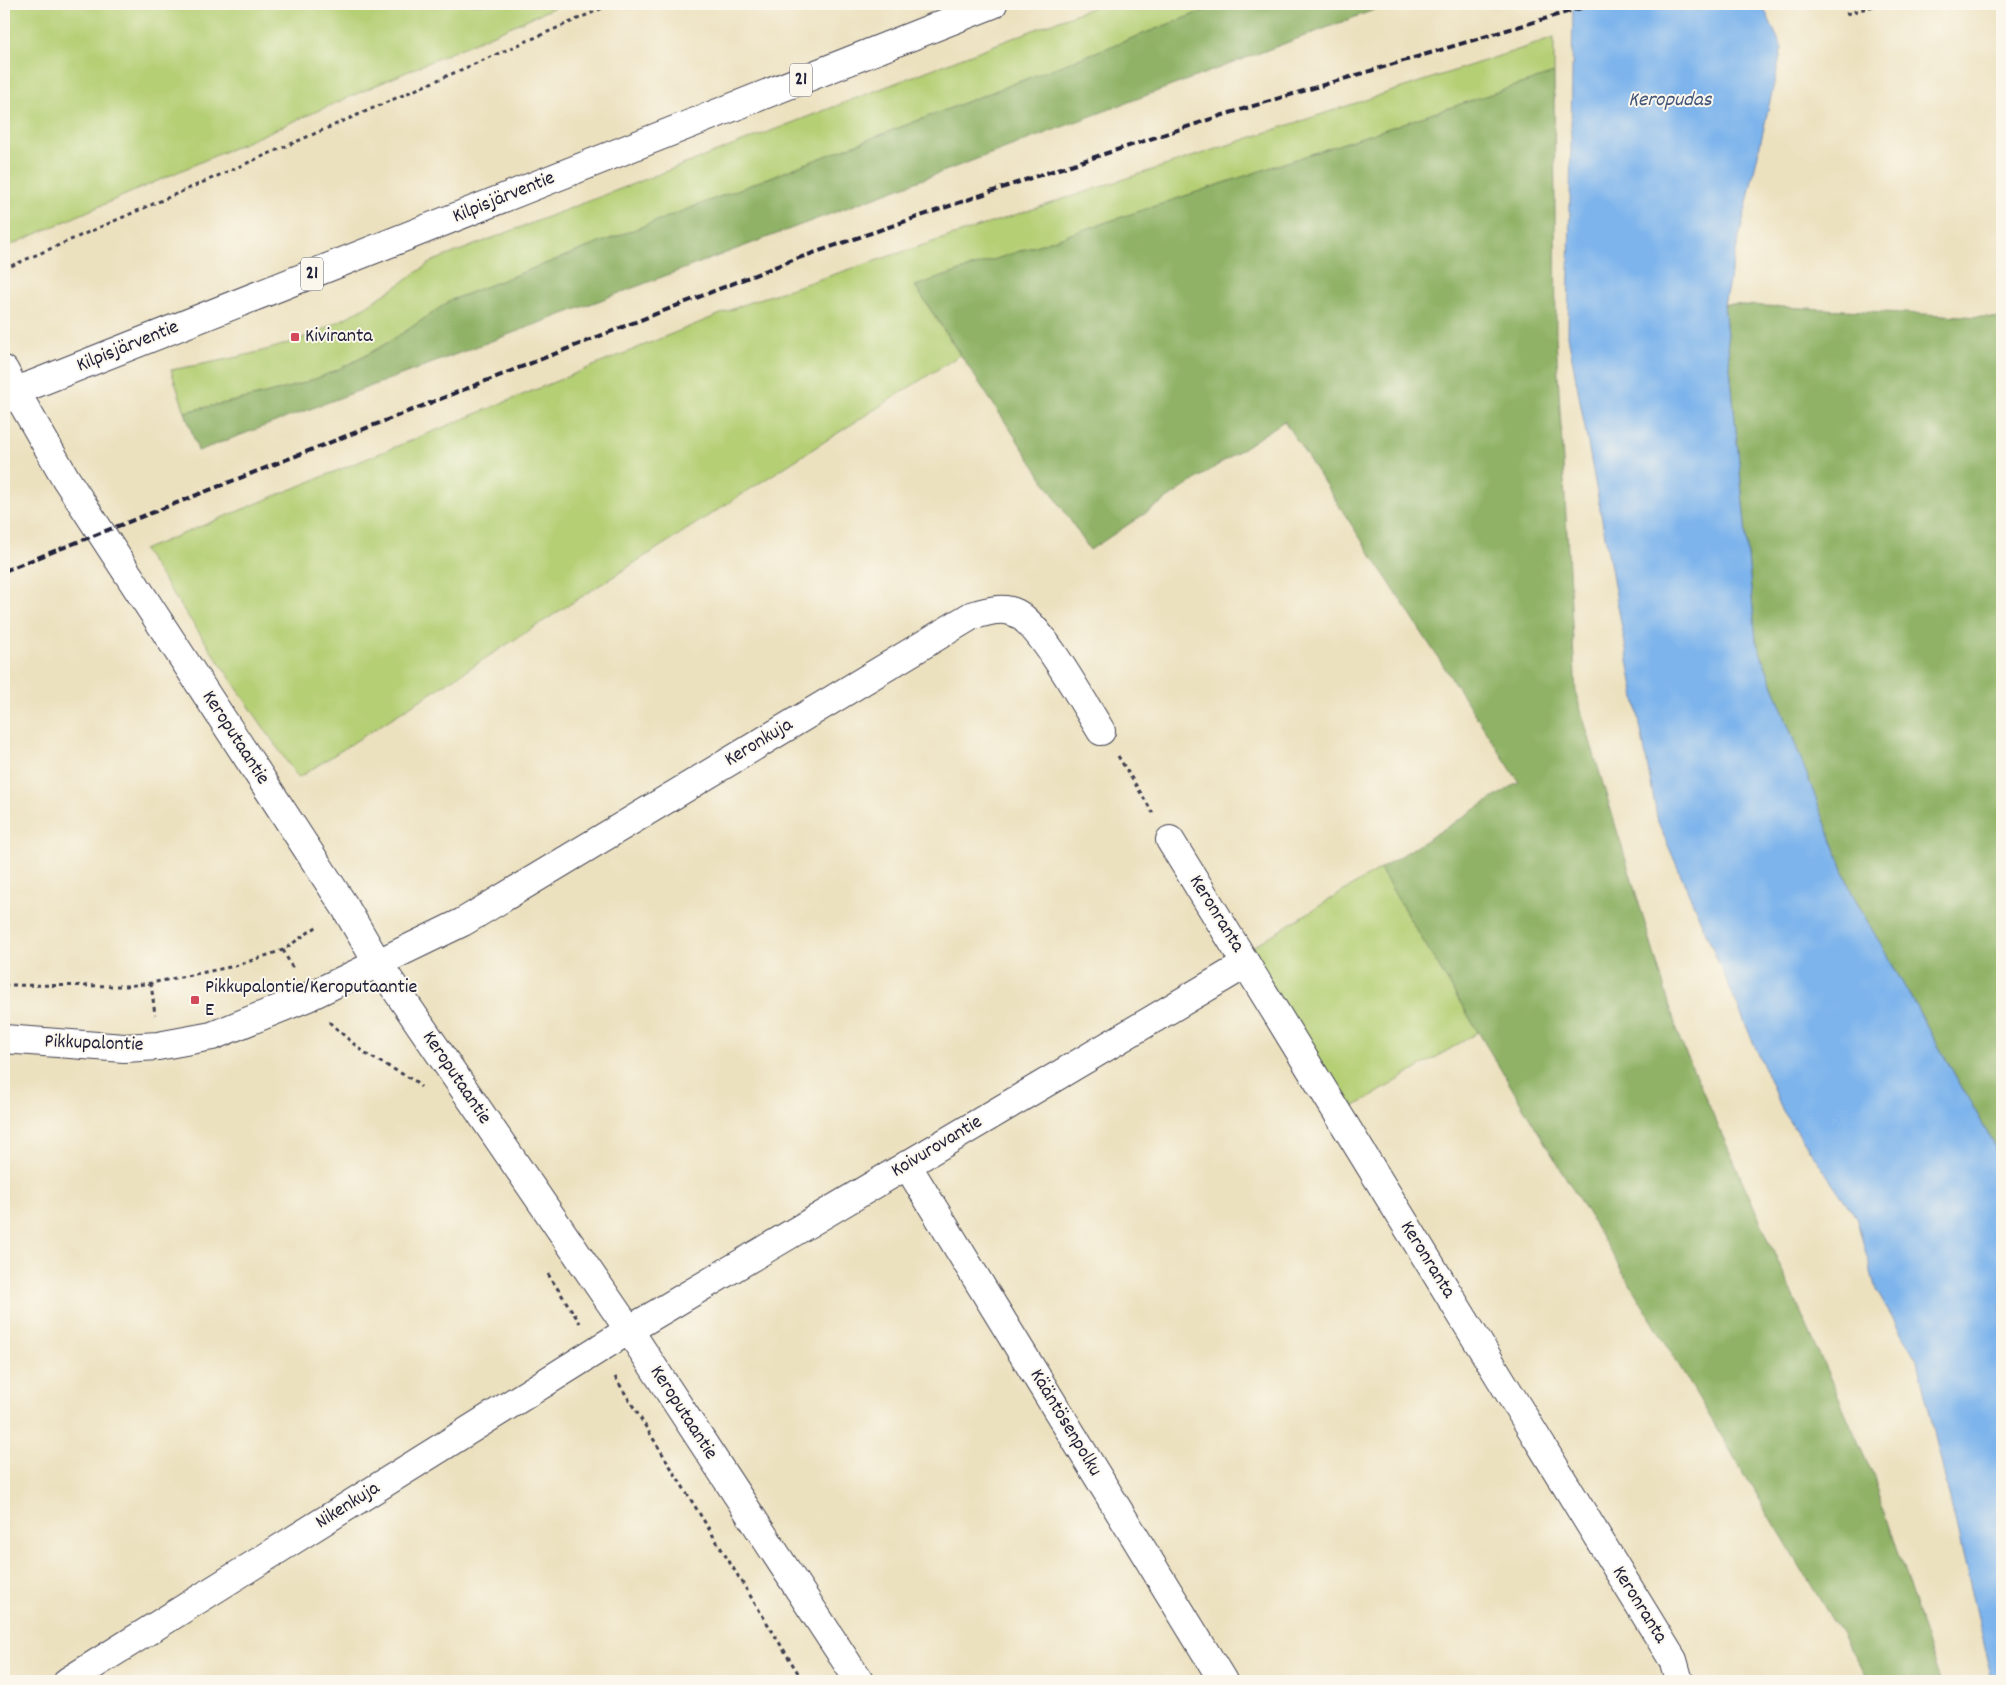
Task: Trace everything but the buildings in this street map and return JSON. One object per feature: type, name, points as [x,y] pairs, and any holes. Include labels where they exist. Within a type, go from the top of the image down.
[{"type":"main road","name":"Kilpisjärventie","points":[[8,386],[993,4]]},
{"type":"main road","name":"Keroputaantie","points":[[8,386],[66,479],[345,907],[377,962],[628,1330],[858,1681]]},
{"type":"main road","name":"Keronkuja","points":[[377,962],[463,922],[971,616],[996,609],[1015,612],[1033,625],[1101,730]]},
{"type":"main road","name":"Keronranta","points":[[1170,840],[1673,1660],[1679,1681]]},
{"type":"main road","name":"Pikkupalontie","points":[[4,1039],[124,1048],[158,1046],[212,1036],[308,997],[377,962]]},
{"type":"main road","name":"Koivurovantie","points":[[628,1330],[1246,964]]},
{"type":"main road","name":"Kääntösenpolku","points":[[907,1165],[1223,1681]]},
{"type":"main road","name":"Nikenkuja","points":[[68,1681],[628,1330]]},
{"type":"path","points":[[4,269],[612,4]]},
{"type":"path","points":[[1846,14],[1881,4]]},
{"type":"path","points":[[1101,730],[1170,840]]},
{"type":"path","points":[[4,985],[127,986],[235,966],[282,950],[345,907]]},
{"type":"path","points":[[282,950],[308,997],[329,1022],[364,1053],[415,1081],[427,1093]]},
{"type":"path","points":[[543,1266],[598,1350],[803,1681]]},
{"type":"green space","points":[[4,4],[562,4],[4,248]]},
{"type":"green space","points":[[1101,4],[1221,4],[451,300],[368,354],[333,372],[267,393],[185,412],[171,370],[251,354],[315,333],[351,315],[433,261]]},
{"type":"green space","points":[[1221,4],[1390,4],[198,451],[185,412],[267,393],[333,372],[368,354],[451,300]]},
{"type":"green space","points":[[1554,38],[1554,73],[915,286],[960,355],[298,778],[143,550],[750,302]]},
{"type":"green space","points":[[1554,73],[1556,338],[1576,694],[1680,1040],[1873,1475],[1940,1681],[1869,1681],[1380,869],[1519,782],[1284,421],[1090,550],[915,286]]},
{"type":"green space","points":[[1724,304],[2002,318],[2002,1169],[1993,1142],[1853,896],[1756,641]]},
{"type":"green space","points":[[1380,869],[1478,1032],[1347,1111],[1249,949]]},
{"type":"water","name":"Keropudas","points":[[1573,4],[1762,4],[1782,48],[1724,304],[1756,641],[1853,896],[1993,1142],[2002,1169],[2002,1681],[1993,1681],[1917,1360],[1876,1290],[1856,1217],[1783,1111],[1658,822],[1568,336]]},
{"type":"railway","points":[[4,571],[790,261],[1025,180],[1223,115],[1594,4]]},
{"type":"place","name":"Kiviranta","points":[[295,337]]},
{"type":"place","name":"Pikkupalontie/Keroputaantie E","points":[[195,1000]]}]
